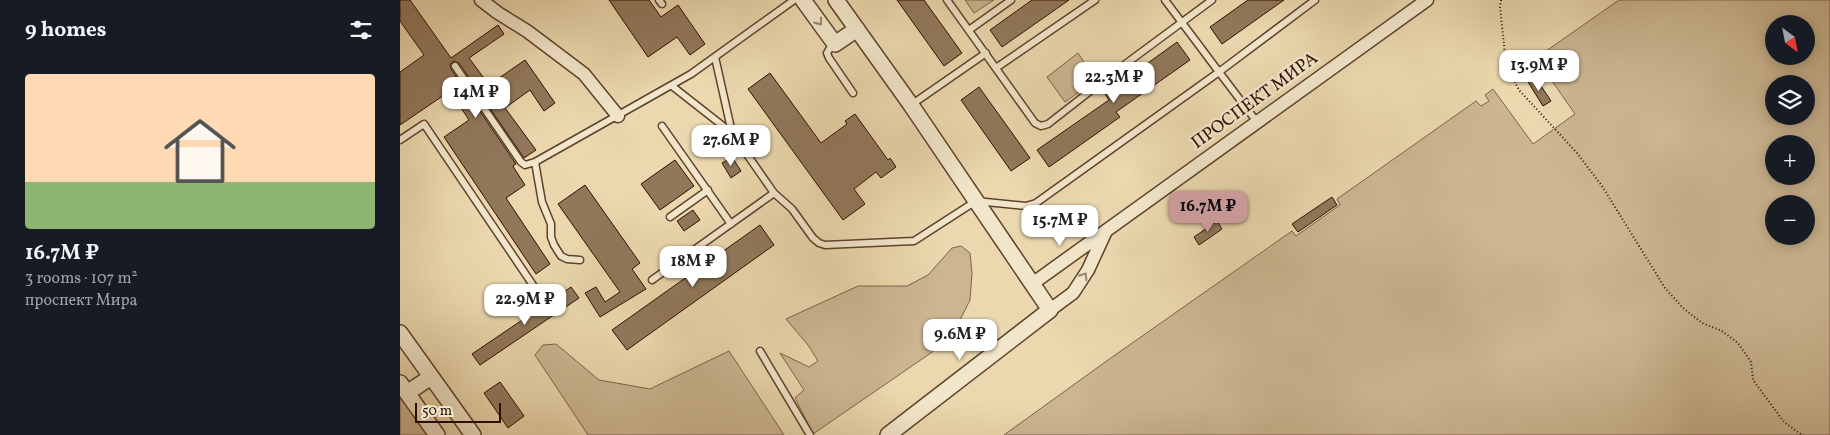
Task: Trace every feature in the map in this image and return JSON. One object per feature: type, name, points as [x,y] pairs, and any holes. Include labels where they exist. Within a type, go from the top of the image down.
[{"type":"street","points":[[481,0],[528,31],[584,74],[618,116]]},
{"type":"street","points":[[803,0],[835,44],[857,29]]},
{"type":"street","points":[[836,0],[911,106],[1050,310]]},
{"type":"street","name":"ПРОСПЕКТ МИРА","points":[[1032,284],[1427,0]]},
{"type":"street","name":"ПРОСПЕКТ МИРА","points":[[888,435],[1073,293],[1088,270],[1105,233]]},
{"type":"street","points":[[400,333],[473,435]]},
{"type":"street","points":[[431,377],[404,388],[437,435]]},
{"type":"lane","points":[[455,66],[525,165],[535,162],[672,86],[715,58],[794,0]]},
{"type":"lane","points":[[947,0],[1035,123],[1041,126],[1048,124],[1212,0]]},
{"type":"lane","points":[[968,30],[1011,0]]},
{"type":"lane","points":[[996,68],[1095,0]]},
{"type":"lane","points":[[1164,0],[1257,122]]},
{"type":"lane","points":[[672,86],[732,133],[774,193],[792,209],[813,238],[819,243],[825,246],[914,241],[976,201],[1021,206],[1036,203],[1219,72],[1315,0]]},
{"type":"lane","points":[[835,44],[827,53],[853,93]]},
{"type":"lane","points":[[911,106],[986,54]]},
{"type":"lane","points":[[715,58],[732,133]]},
{"type":"lane","points":[[400,140],[424,124],[541,296]]},
{"type":"lane","points":[[662,126],[731,224]]},
{"type":"lane","points":[[535,162],[542,202],[551,224],[551,237],[554,245],[562,256],[567,259],[580,260]]},
{"type":"lane","points":[[670,217],[708,190]]},
{"type":"lane","points":[[652,280],[774,193]]},
{"type":"lane","points":[[760,351],[810,435]]},
{"type":"path","points":[[1501,0],[1500,8],[1506,64],[1519,90],[1577,153],[1602,186],[1665,288],[1683,308],[1702,323],[1722,332],[1738,343],[1751,362],[1753,380],[1784,422],[1802,435]]},
{"type":"shaded area","points":[[965,0],[994,0],[974,13]]},
{"type":"shaded area","points":[[1619,0],[1830,0],[1830,435],[1004,435],[1292,231],[1296,236],[1340,205],[1337,199],[1476,101],[1481,106],[1489,101],[1485,95],[1493,89],[1533,144],[1575,114],[1536,58]]},
{"type":"shaded area","points":[[1078,53],[1096,80],[1065,102],[1047,77]]},
{"type":"shaded area","points":[[961,246],[970,253],[972,273],[970,300],[958,324],[941,346],[813,434],[795,398],[804,390],[780,353],[809,367],[818,361],[808,345],[786,319],[858,286],[907,286],[928,275],[952,248]]},
{"type":"shaded area","points":[[556,344],[599,380],[650,389],[729,351],[784,435],[588,435],[535,355],[543,345]]},
{"type":"shaded area","points":[[400,391],[431,435],[400,435]]},
{"type":"building","points":[[400,0],[410,0],[451,58],[498,25],[504,34],[469,58],[489,85],[525,60],[555,103],[544,111],[530,90],[505,108],[536,150],[524,158],[459,63],[454,61],[450,64],[451,69],[516,164],[513,166],[525,185],[506,198],[550,264],[536,274],[444,137],[469,120],[450,91],[400,125],[400,72],[424,55],[400,21]]},
{"type":"building","points":[[609,0],[649,0],[661,17],[678,5],[705,44],[690,55],[677,37],[648,57]]},
{"type":"building","points":[[897,0],[924,0],[962,53],[944,66]]},
{"type":"building","points":[[1032,0],[1069,0],[1002,47],[990,30]]},
{"type":"building","points":[[1248,0],[1284,0],[1222,44],[1210,27]]},
{"type":"building","points":[[1177,42],[1190,60],[1116,112],[1120,117],[1049,167],[1037,150],[1109,100],[1105,94]]},
{"type":"building","points":[[770,73],[821,143],[847,124],[845,121],[855,114],[888,160],[890,158],[896,167],[881,178],[876,172],[854,189],[865,204],[843,220],[748,89]]},
{"type":"building","points":[[1535,77],[1551,101],[1543,106],[1528,82]]},
{"type":"building","points":[[979,87],[1030,158],[1011,171],[961,100]]},
{"type":"building","points":[[732,157],[741,171],[731,178],[722,163]]},
{"type":"building","points":[[675,160],[694,186],[660,210],[641,184]]},
{"type":"building","points":[[585,185],[640,263],[632,269],[646,289],[600,317],[585,293],[596,287],[605,302],[620,292],[558,204]]},
{"type":"building","points":[[1332,197],[1337,205],[1298,232],[1292,224]]},
{"type":"building","points":[[693,210],[700,220],[684,231],[677,221]]},
{"type":"building","points":[[1217,221],[1222,229],[1199,245],[1194,237]]},
{"type":"building","points":[[760,225],[774,245],[627,350],[612,330]]},
{"type":"building","points":[[571,287],[579,298],[480,365],[472,354]]},
{"type":"building","points":[[500,382],[524,416],[508,428],[484,393]]}]
